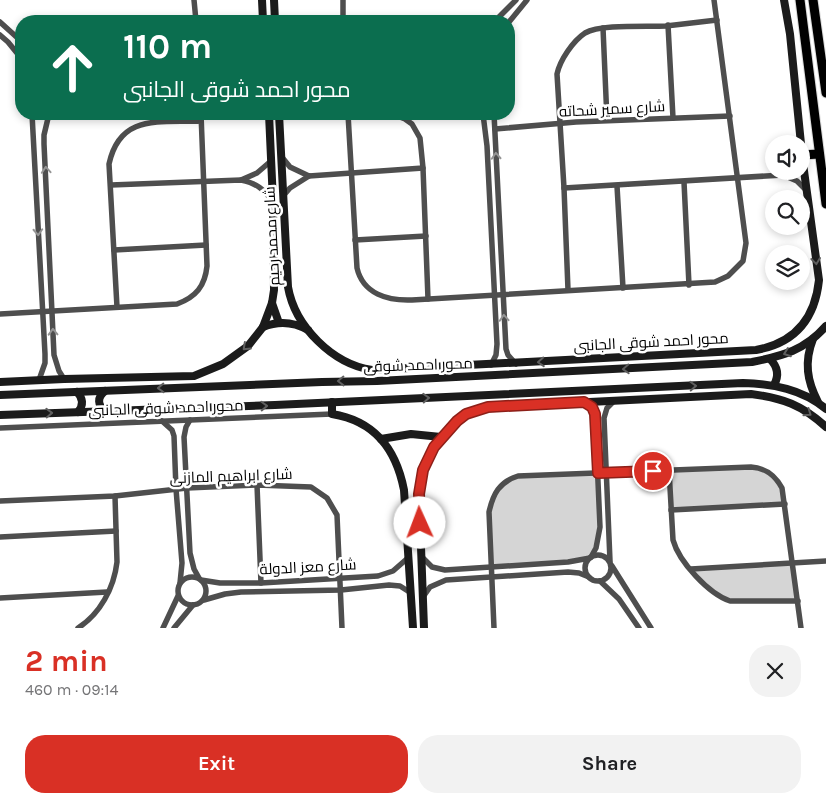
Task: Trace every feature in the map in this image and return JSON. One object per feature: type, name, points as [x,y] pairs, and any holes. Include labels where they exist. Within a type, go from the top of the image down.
[{"type":"main road","points":[[800,0],[826,204]]},
{"type":"main road","points":[[813,0],[826,93]]},
{"type":"main road","points":[[810,155],[819,154]]},
{"type":"street","points":[[194,0],[195,15]]},
{"type":"street","points":[[262,0],[263,15]]},
{"type":"street","points":[[274,0],[275,15]]},
{"type":"street","points":[[342,0],[343,15]]},
{"type":"street","points":[[501,15],[516,0]]},
{"type":"street","points":[[515,15],[527,0]]},
{"type":"street","points":[[348,120],[350,174],[359,274],[368,288],[380,296],[397,300],[689,285],[721,280],[735,270],[743,261],[746,243],[714,0]]},
{"type":"street","points":[[784,0],[790,34],[800,135]]},
{"type":"street","points":[[568,290],[558,66],[584,34],[603,28],[668,26],[717,20]]},
{"type":"street","points":[[0,22],[15,36]]},
{"type":"street","points":[[668,26],[673,118]]},
{"type":"street","points":[[603,28],[607,120]]},
{"type":"street","points":[[0,35],[15,51]]},
{"type":"street","name":"شارع سمير شحاته","points":[[495,129],[607,120],[730,116]]},
{"type":"street","points":[[32,120],[45,363],[39,380]]},
{"type":"street","points":[[48,120],[44,144],[54,355],[59,372],[64,379]]},
{"type":"street","name":"شارع محمد رحيم","points":[[194,376],[216,368],[248,346],[263,327],[272,303],[274,278],[273,202],[269,120]]},
{"type":"street","name":"شارع محمد رحيم","points":[[279,120],[288,288],[292,303],[311,333],[341,359],[356,366],[377,370]]},
{"type":"street","points":[[406,120],[417,131],[422,149],[428,298]]},
{"type":"street","points":[[484,120],[487,146],[497,350],[490,365]]},
{"type":"street","points":[[494,120],[506,349],[516,364]]},
{"type":"street","points":[[0,314],[177,304],[195,294],[202,286],[206,277],[201,121],[137,125],[126,131],[112,151],[109,164],[117,307]]},
{"type":"street","points":[[281,156],[290,167],[309,176],[423,168]]},
{"type":"street","points":[[241,180],[257,173],[271,161]]},
{"type":"street","points":[[564,188],[684,182],[765,175]]},
{"type":"street","points":[[283,196],[290,188],[309,176]]},
{"type":"street","points":[[111,184],[241,180],[260,187],[273,202]]},
{"type":"street","points":[[795,180],[807,190]]},
{"type":"street","points":[[684,182],[689,285]]},
{"type":"street","points":[[617,186],[623,288]]},
{"type":"street","name":"محور احمد شوقى الجانبى","points":[[377,370],[516,364],[756,350],[773,347],[799,328],[810,314],[817,297],[819,280],[810,212]]},
{"type":"street","points":[[355,240],[426,236]]},
{"type":"street","points":[[114,250],[206,245]]},
{"type":"street","points":[[272,303],[283,323]]},
{"type":"street","points":[[283,323],[292,303]]},
{"type":"street","points":[[263,327],[283,323],[300,326],[311,333]]},
{"type":"street","name":"محور احمد شوقى","points":[[0,395],[377,381],[752,362],[790,353],[813,339],[826,326]]},
{"type":"street","points":[[813,339],[807,371],[810,384],[819,403]]},
{"type":"street","points":[[770,359],[777,369],[777,378],[774,385]]},
{"type":"street","points":[[377,370],[377,381]]},
{"type":"street","points":[[194,376],[194,387]]},
{"type":"street","name":"محور احمد شوقى الجانبى","points":[[0,382],[194,376]]},
{"type":"street","points":[[0,415],[742,384],[774,385],[802,394],[826,408]]},
{"type":"street","points":[[643,388],[643,400]]},
{"type":"street","points":[[105,391],[101,394],[99,403],[101,408],[106,411]]},
{"type":"street","points":[[77,392],[82,400],[82,406],[78,412]]},
{"type":"street","points":[[502,394],[503,406]]},
{"type":"street","points":[[424,628],[420,482],[428,458],[441,437],[466,414],[488,407],[751,394],[769,396],[800,406],[826,427]]},
{"type":"street","points":[[600,581],[609,576],[610,563],[604,418],[607,408],[614,401]]},
{"type":"street","points":[[332,402],[332,414],[347,417],[363,424],[381,439],[390,450],[401,475],[404,490],[413,628]]},
{"type":"street","points":[[584,402],[592,407],[595,414],[600,532],[596,548],[586,567],[589,577]]},
{"type":"street","name":"محور احمد شوقى الجانبى","points":[[0,428],[332,414]]},
{"type":"street","points":[[174,628],[193,605],[204,600],[206,589],[194,569],[190,553],[185,432],[190,420]]},
{"type":"street","points":[[162,421],[172,430],[174,436],[182,563],[178,596],[163,628]]},
{"type":"street","points":[[381,439],[411,434],[441,437]]},
{"type":"street","points":[[494,628],[489,512],[494,494],[504,482],[518,476],[759,468],[767,470],[782,488],[801,628]]},
{"type":"street","points":[[669,470],[673,540],[675,549],[690,569],[716,595],[730,601],[798,601]]},
{"type":"street","points":[[257,485],[261,583]]},
{"type":"street","name":"شارع ابراهيم المازنى","points":[[0,501],[115,496],[187,488],[257,485],[311,487],[327,498],[337,515],[342,628]]},
{"type":"street","points":[[78,628],[96,613],[116,571],[115,496]]},
{"type":"street","points":[[671,510],[785,504]]},
{"type":"street","points":[[0,537],[116,531]]},
{"type":"street","points":[[409,557],[421,556],[438,569],[491,568],[568,562],[602,555],[610,563],[651,628]]},
{"type":"street","name":"شارع معز الدولة","points":[[200,579],[232,583],[261,583],[386,574],[396,570],[409,557]]},
{"type":"street","points":[[690,569],[826,561]]},
{"type":"street","points":[[423,597],[430,588],[446,580],[568,572],[579,573],[600,581],[619,599],[639,628]]},
{"type":"street","points":[[180,583],[190,577],[200,579]]},
{"type":"street","name":"شارع معز الدولة","points":[[204,600],[241,592],[341,590],[389,585],[400,586],[411,593]]},
{"type":"street","points":[[0,598],[107,592]]},
{"type":"street","points":[[178,596],[184,603],[193,605]]},
{"type":"shaded area","points":[[751,467],[776,479],[781,488],[785,504],[671,510],[669,470]]},
{"type":"shaded area","points":[[598,473],[600,527],[590,558],[491,568],[489,512],[494,494],[511,478]]},
{"type":"shaded area","points":[[793,563],[798,601],[738,602],[710,590],[691,569]]},
{"type":"route","points":[[420,523],[420,482],[423,470],[434,447],[448,428],[466,414],[488,407],[584,402],[592,407],[595,414],[598,473],[653,471]]}]
